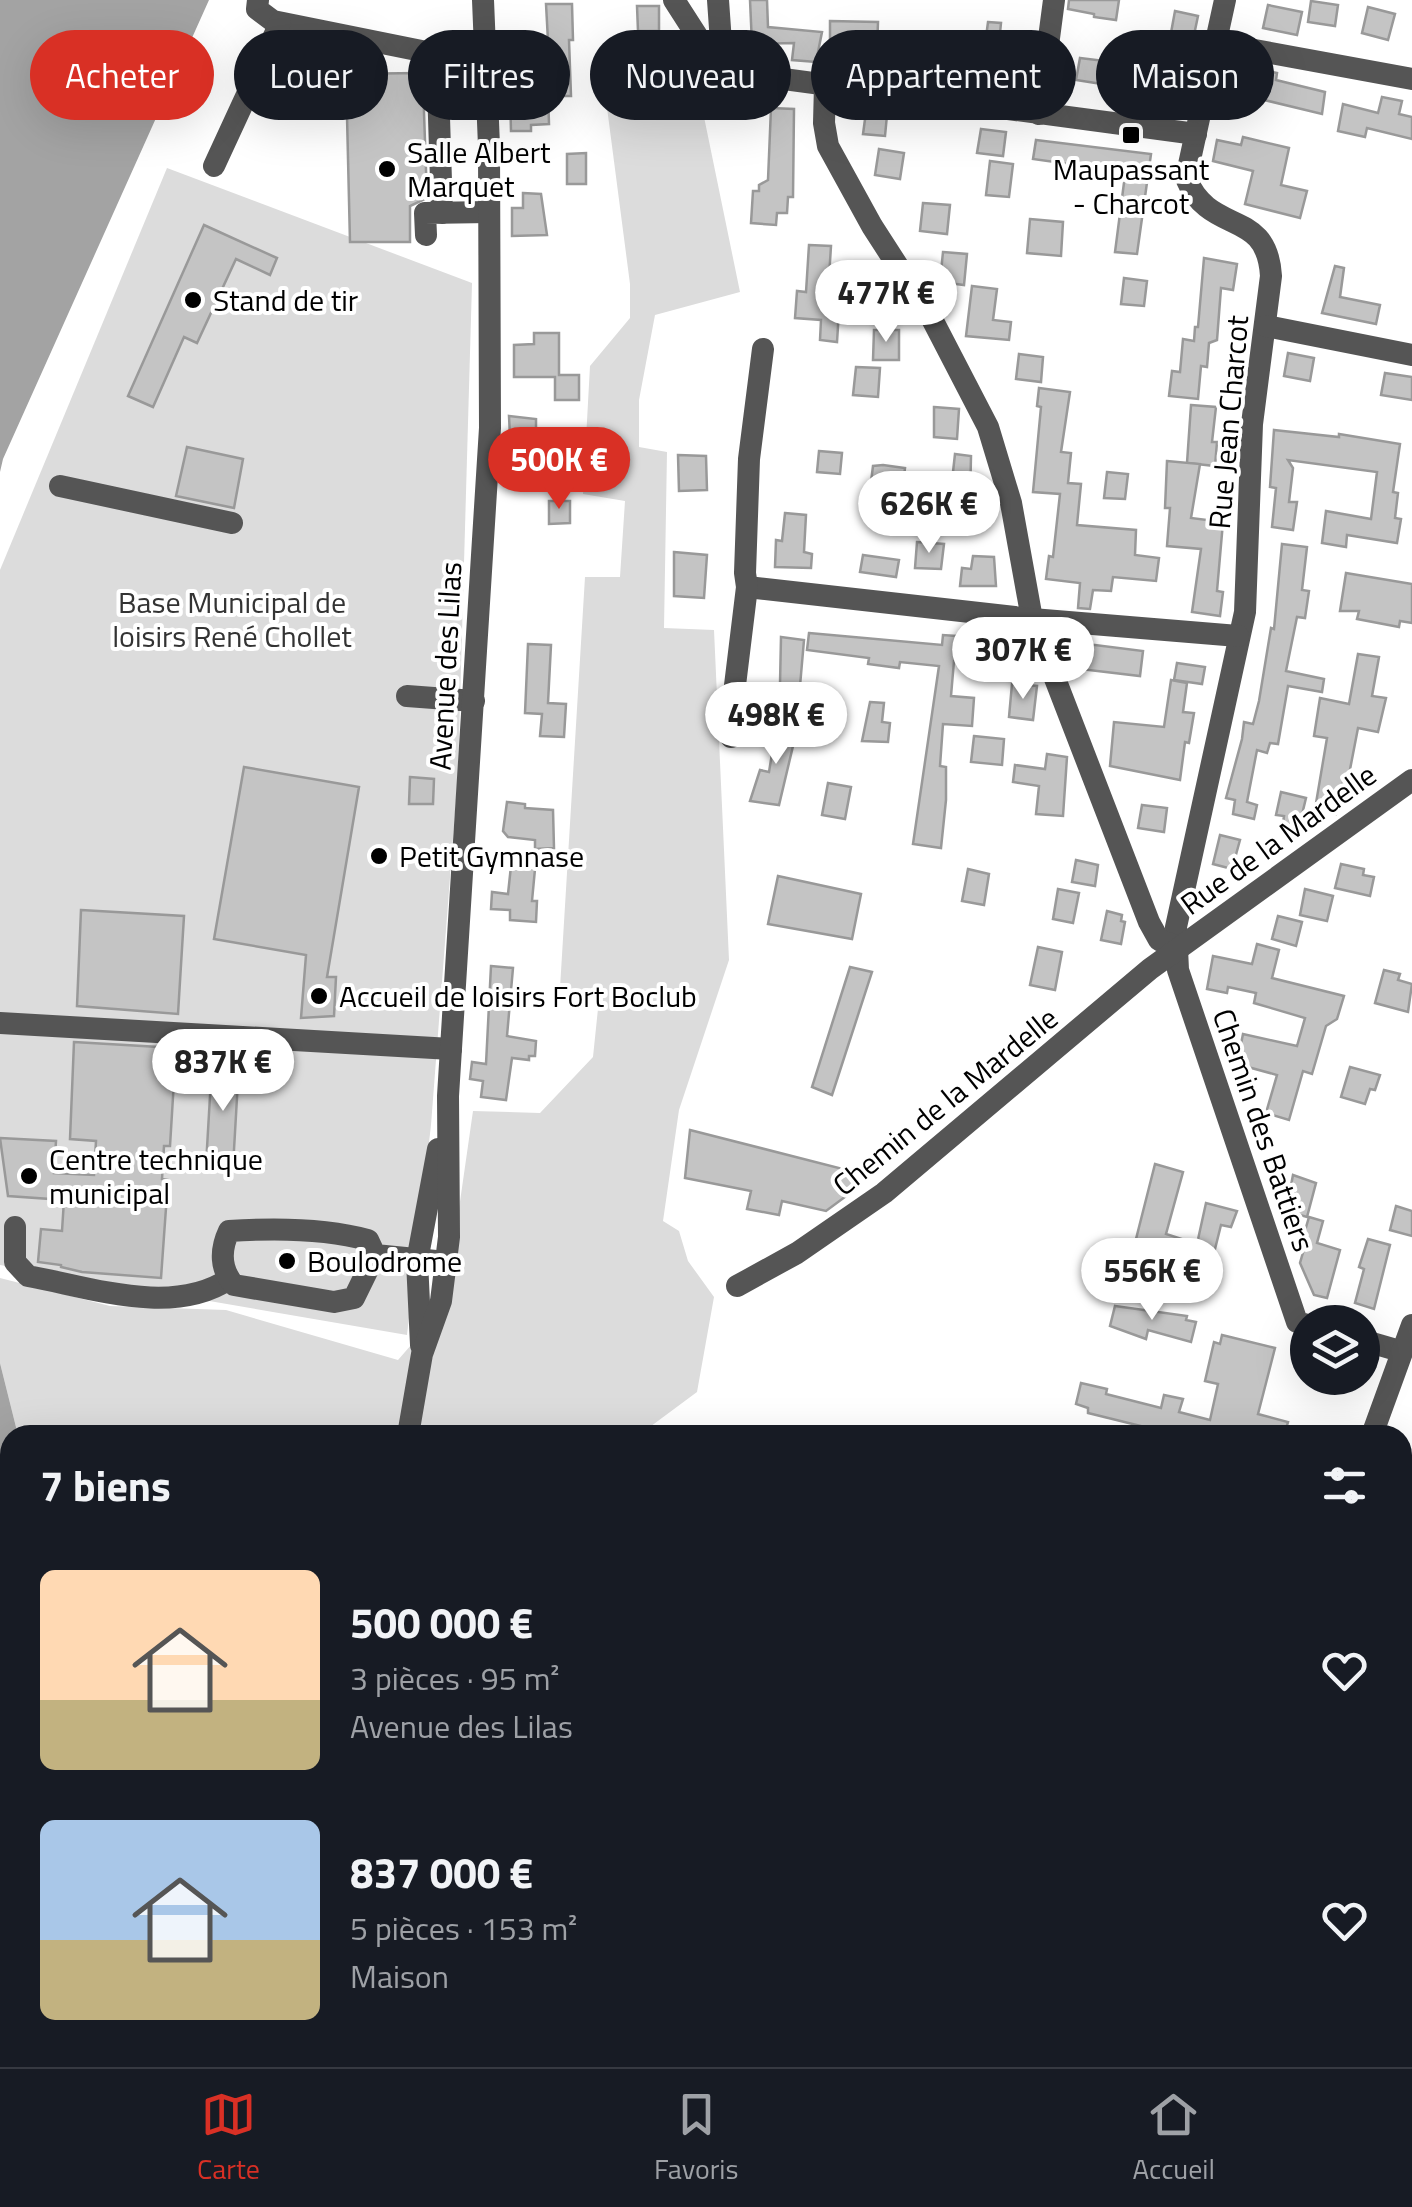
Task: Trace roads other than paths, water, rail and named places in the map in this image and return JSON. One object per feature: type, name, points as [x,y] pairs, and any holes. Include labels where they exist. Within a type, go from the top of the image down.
[{"type":"street","points":[[258,0],[258,9],[264,16],[280,22],[408,48]]},
{"type":"street","name":"Avenue des Lilas","points":[[483,0],[484,30]]},
{"type":"street","points":[[674,0],[693,30]]},
{"type":"street","points":[[718,0],[721,30]]},
{"type":"street","points":[[1050,30],[1054,0]]},
{"type":"street","name":"Rue Jean Charcot","points":[[1219,30],[1225,0]]},
{"type":"street","points":[[214,166],[280,22]]},
{"type":"street","points":[[1274,54],[1412,79]]},
{"type":"street","points":[[1076,119],[1196,134]]},
{"type":"street","points":[[439,120],[442,212]]},
{"type":"street","name":"Avenue des Lilas","points":[[410,1425],[422,1354],[441,1301],[447,1252],[448,1096],[490,428],[487,120]]},
{"type":"street","points":[[824,120],[828,146],[872,226],[932,319],[988,428],[1012,503],[1032,619],[1149,922],[1159,940],[1179,947]]},
{"type":"street","name":"Rue Jean Charcot","points":[[1179,947],[1176,927],[1248,590],[1252,424],[1271,276],[1266,248],[1250,230],[1200,205],[1192,192],[1186,178],[1199,120]]},
{"type":"street","points":[[426,234],[425,213],[489,212]]},
{"type":"street","points":[[1266,326],[1412,355]]},
{"type":"street","points":[[731,738],[730,718],[748,587],[745,573],[749,459],[762,348]]},
{"type":"street","points":[[60,486],[232,522]]},
{"type":"street","points":[[748,587],[1032,619],[1238,636]]},
{"type":"street","points":[[407,696],[474,700]]},
{"type":"street","name":"Rue de la Mardelle","points":[[1179,947],[1412,780]]},
{"type":"street","name":"Chemin de la Mardelle","points":[[736,1286],[797,1252],[884,1193],[1115,996],[1179,947]]},
{"type":"street","name":"Chemin des Battiers","points":[[1179,947],[1178,970],[1296,1305]]},
{"type":"street","points":[[0,1023],[451,1049]]},
{"type":"street","name":"Avenue des Lilas","points":[[422,1354],[419,1251],[448,1096]]},
{"type":"street","points":[[16,1227],[15,1262],[28,1276],[150,1298],[196,1295],[229,1279]]},
{"type":"street","points":[[229,1231],[348,1234],[368,1240],[375,1255],[354,1298],[334,1302],[234,1285],[224,1274],[223,1242],[229,1231]]},
{"type":"street","points":[[375,1255],[447,1252]]},
{"type":"street","points":[[1375,1425],[1412,1325]]},
{"type":"street","points":[[1380,1345],[1400,1351]]},
{"type":"place","name":"Maupassant - Charcot","points":[[1131,135]]},
{"type":"place","name":"Salle Albert Marquet","points":[[387,169]]},
{"type":"place","name":"Stand de tir","points":[[193,300]]},
{"type":"place","name":"Petit Gymnase","points":[[379,856]]},
{"type":"place","name":"Accueil de loisirs Fort Boclub","points":[[319,996]]},
{"type":"place","name":"Centre technique municipal","points":[[29,1176]]},
{"type":"place","name":"Boulodrome","points":[[287,1261]]},
{"type":"park label","name":"Base Municipal de loisirs René Chollet","points":[[232,619]]}]
